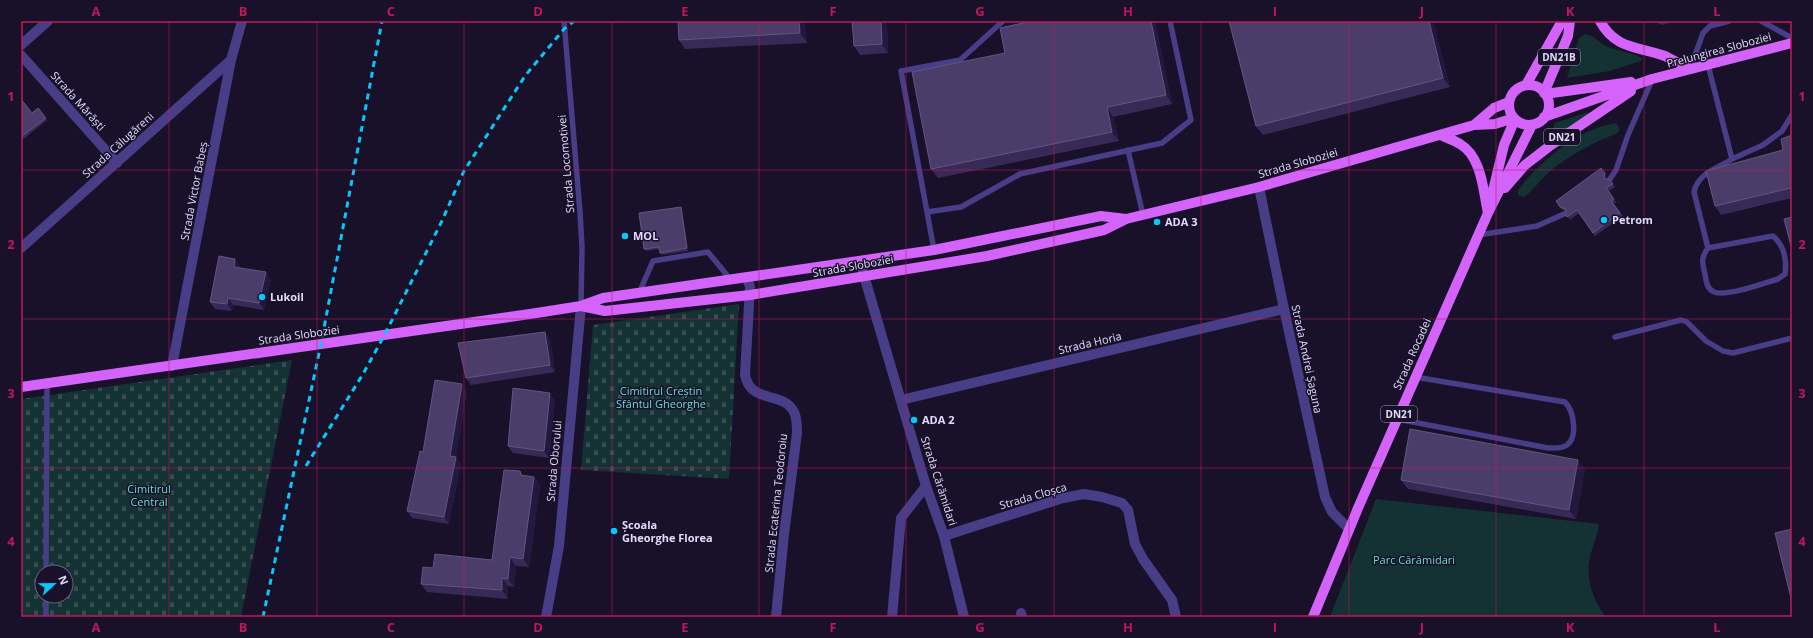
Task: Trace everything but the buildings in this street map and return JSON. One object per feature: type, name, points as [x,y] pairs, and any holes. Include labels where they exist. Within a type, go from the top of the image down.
[{"type":"main road","name":"DN21B","points":[[1526,85],[1562,21]]},
{"type":"main road","name":"DN21B","points":[[1545,93],[1568,36],[1570,21]]},
{"type":"main road","points":[[1600,21],[1612,37],[1623,44],[1665,56],[1690,69]]},
{"type":"main road","name":"Prelungirea Sloboziei","points":[[1652,79],[1792,43]]},
{"type":"main road","points":[[1545,93],[1652,79]]},
{"type":"main road","points":[[1544,117],[1548,106],[1545,93],[1536,86],[1526,85],[1513,92],[1509,102],[1510,110],[1514,119],[1526,125],[1532,125],[1544,117],[1652,79]]},
{"type":"main road","name":"DN21","points":[[1488,213],[1510,182],[1525,165],[1551,145],[1625,95],[1652,79]]},
{"type":"main road","name":"Strada Sloboziei","points":[[1474,125],[1494,108],[1509,102]]},
{"type":"main road","name":"Strada Sloboziei","points":[[580,306],[606,311],[750,295],[987,256],[1104,230],[1126,218],[1259,187],[1474,125],[1496,124],[1514,119]]},
{"type":"main road","name":"Strada Rocadei","points":[[1488,213],[1504,145],[1514,119]]},
{"type":"main road","name":"Strada Rocadei","points":[[1313,617],[1349,529],[1478,235],[1532,125]]},
{"type":"main road","points":[[1440,135],[1461,144],[1471,153],[1481,177],[1488,213]]},
{"type":"main road","name":"Strada Sloboziei","points":[[21,387],[580,306],[603,298],[860,262],[934,250],[1101,216],[1126,218]]},
{"type":"street","points":[[21,45],[48,21]]},
{"type":"street","name":"Strada Victor Babeș","points":[[172,366],[231,60],[242,22]]},
{"type":"street","name":"Strada Mărăști","points":[[21,55],[117,163]]},
{"type":"street","name":"Strada Călugăreni","points":[[21,248],[231,60]]},
{"type":"street","name":"Strada Andrei Șaguna","points":[[1259,187],[1325,497],[1332,512],[1349,529]]},
{"type":"street","name":"Strada Cărămidari","points":[[860,262],[926,486],[944,536],[964,617]]},
{"type":"street","name":"Strada Ecaterina Teodoroiu","points":[[747,278],[750,287],[750,295],[745,375],[746,381],[751,389],[788,404],[795,412],[796,422],[797,434],[784,534],[776,617]]},
{"type":"street","name":"Strada Oborului","points":[[546,617],[559,546],[580,306]]},
{"type":"street","name":"Strada Horia","points":[[901,400],[1284,310]]},
{"type":"street","points":[[892,617],[901,518],[926,486]]},
{"type":"street","name":"Strada Cloșca","points":[[944,536],[1063,498],[1084,494],[1102,497],[1122,503],[1128,510],[1135,544],[1143,559],[1172,600],[1176,617]]},
{"type":"lane","name":"Strada Locomotivei","points":[[564,21],[582,247],[580,306]]},
{"type":"lane","points":[[934,250],[901,71],[960,60],[1003,21]]},
{"type":"lane","points":[[927,212],[961,207],[1020,174],[1162,143],[1191,120],[1170,21]]},
{"type":"lane","points":[[1690,69],[1703,33],[1710,26],[1729,21]]},
{"type":"lane","points":[[1761,21],[1792,38]]},
{"type":"lane","points":[[1708,65],[1732,159]]},
{"type":"lane","points":[[1610,179],[1616,170],[1628,135],[1652,79]]},
{"type":"lane","points":[[1708,248],[1773,236],[1780,241],[1783,250],[1786,266],[1785,274],[1778,279],[1724,294],[1714,292],[1708,287],[1703,268],[1703,255],[1708,248],[1694,192],[1696,184],[1702,177],[1732,159],[1763,145],[1782,131],[1792,115]]},
{"type":"lane","points":[[1128,150],[1143,214]]},
{"type":"lane","points":[[1478,235],[1537,226],[1564,214]]},
{"type":"lane","points":[[639,293],[653,261],[708,252],[731,280]]},
{"type":"lane","points":[[1615,337],[1681,320],[1687,322],[1706,341],[1723,351],[1733,353],[1792,338]]},
{"type":"lane","points":[[1397,419],[1548,448],[1559,448],[1567,445],[1572,439],[1574,416],[1571,408],[1566,402],[1415,377]]},
{"type":"lane","points":[[46,564],[47,384]]},
{"type":"lane","points":[[46,604],[46,617]]},
{"type":"green space","points":[[1585,34],[1593,37],[1606,46],[1638,56],[1642,58],[1641,61],[1610,71],[1567,78],[1579,38]]},
{"type":"green space","points":[[1588,112],[1587,117],[1549,140],[1555,123]]},
{"type":"green space","points":[[1616,123],[1620,130],[1616,134],[1591,145],[1559,164],[1524,197],[1518,195],[1518,190],[1538,168],[1561,148],[1588,132],[1602,126]]},
{"type":"green space","name":"Cimitirul Creștin Sfântul Gheorghe","points":[[739,304],[729,479],[581,470],[593,325]]},
{"type":"green space","name":"Cimitirul Central","points":[[292,360],[241,617],[21,617],[21,399]]},
{"type":"green space","name":"Parc Cărămidari","points":[[1376,499],[1599,524],[1591,554],[1589,581],[1597,604],[1606,617],[1330,617]]},
{"type":"railway","points":[[263,617],[321,344],[382,21]]},
{"type":"railway","points":[[306,466],[363,374],[384,336],[441,223],[464,171],[525,76],[564,29],[574,21]]},
{"type":"place","name":"Petrom","points":[[1604,220]]},
{"type":"place","name":"ADA 3","points":[[1157,222]]},
{"type":"place","name":"MOL","points":[[625,236]]},
{"type":"place","name":"Lukoil","points":[[262,297]]},
{"type":"place","name":"ADA 2","points":[[914,420]]},
{"type":"place","name":"Școala Gheorghe Florea","points":[[614,531]]}]
